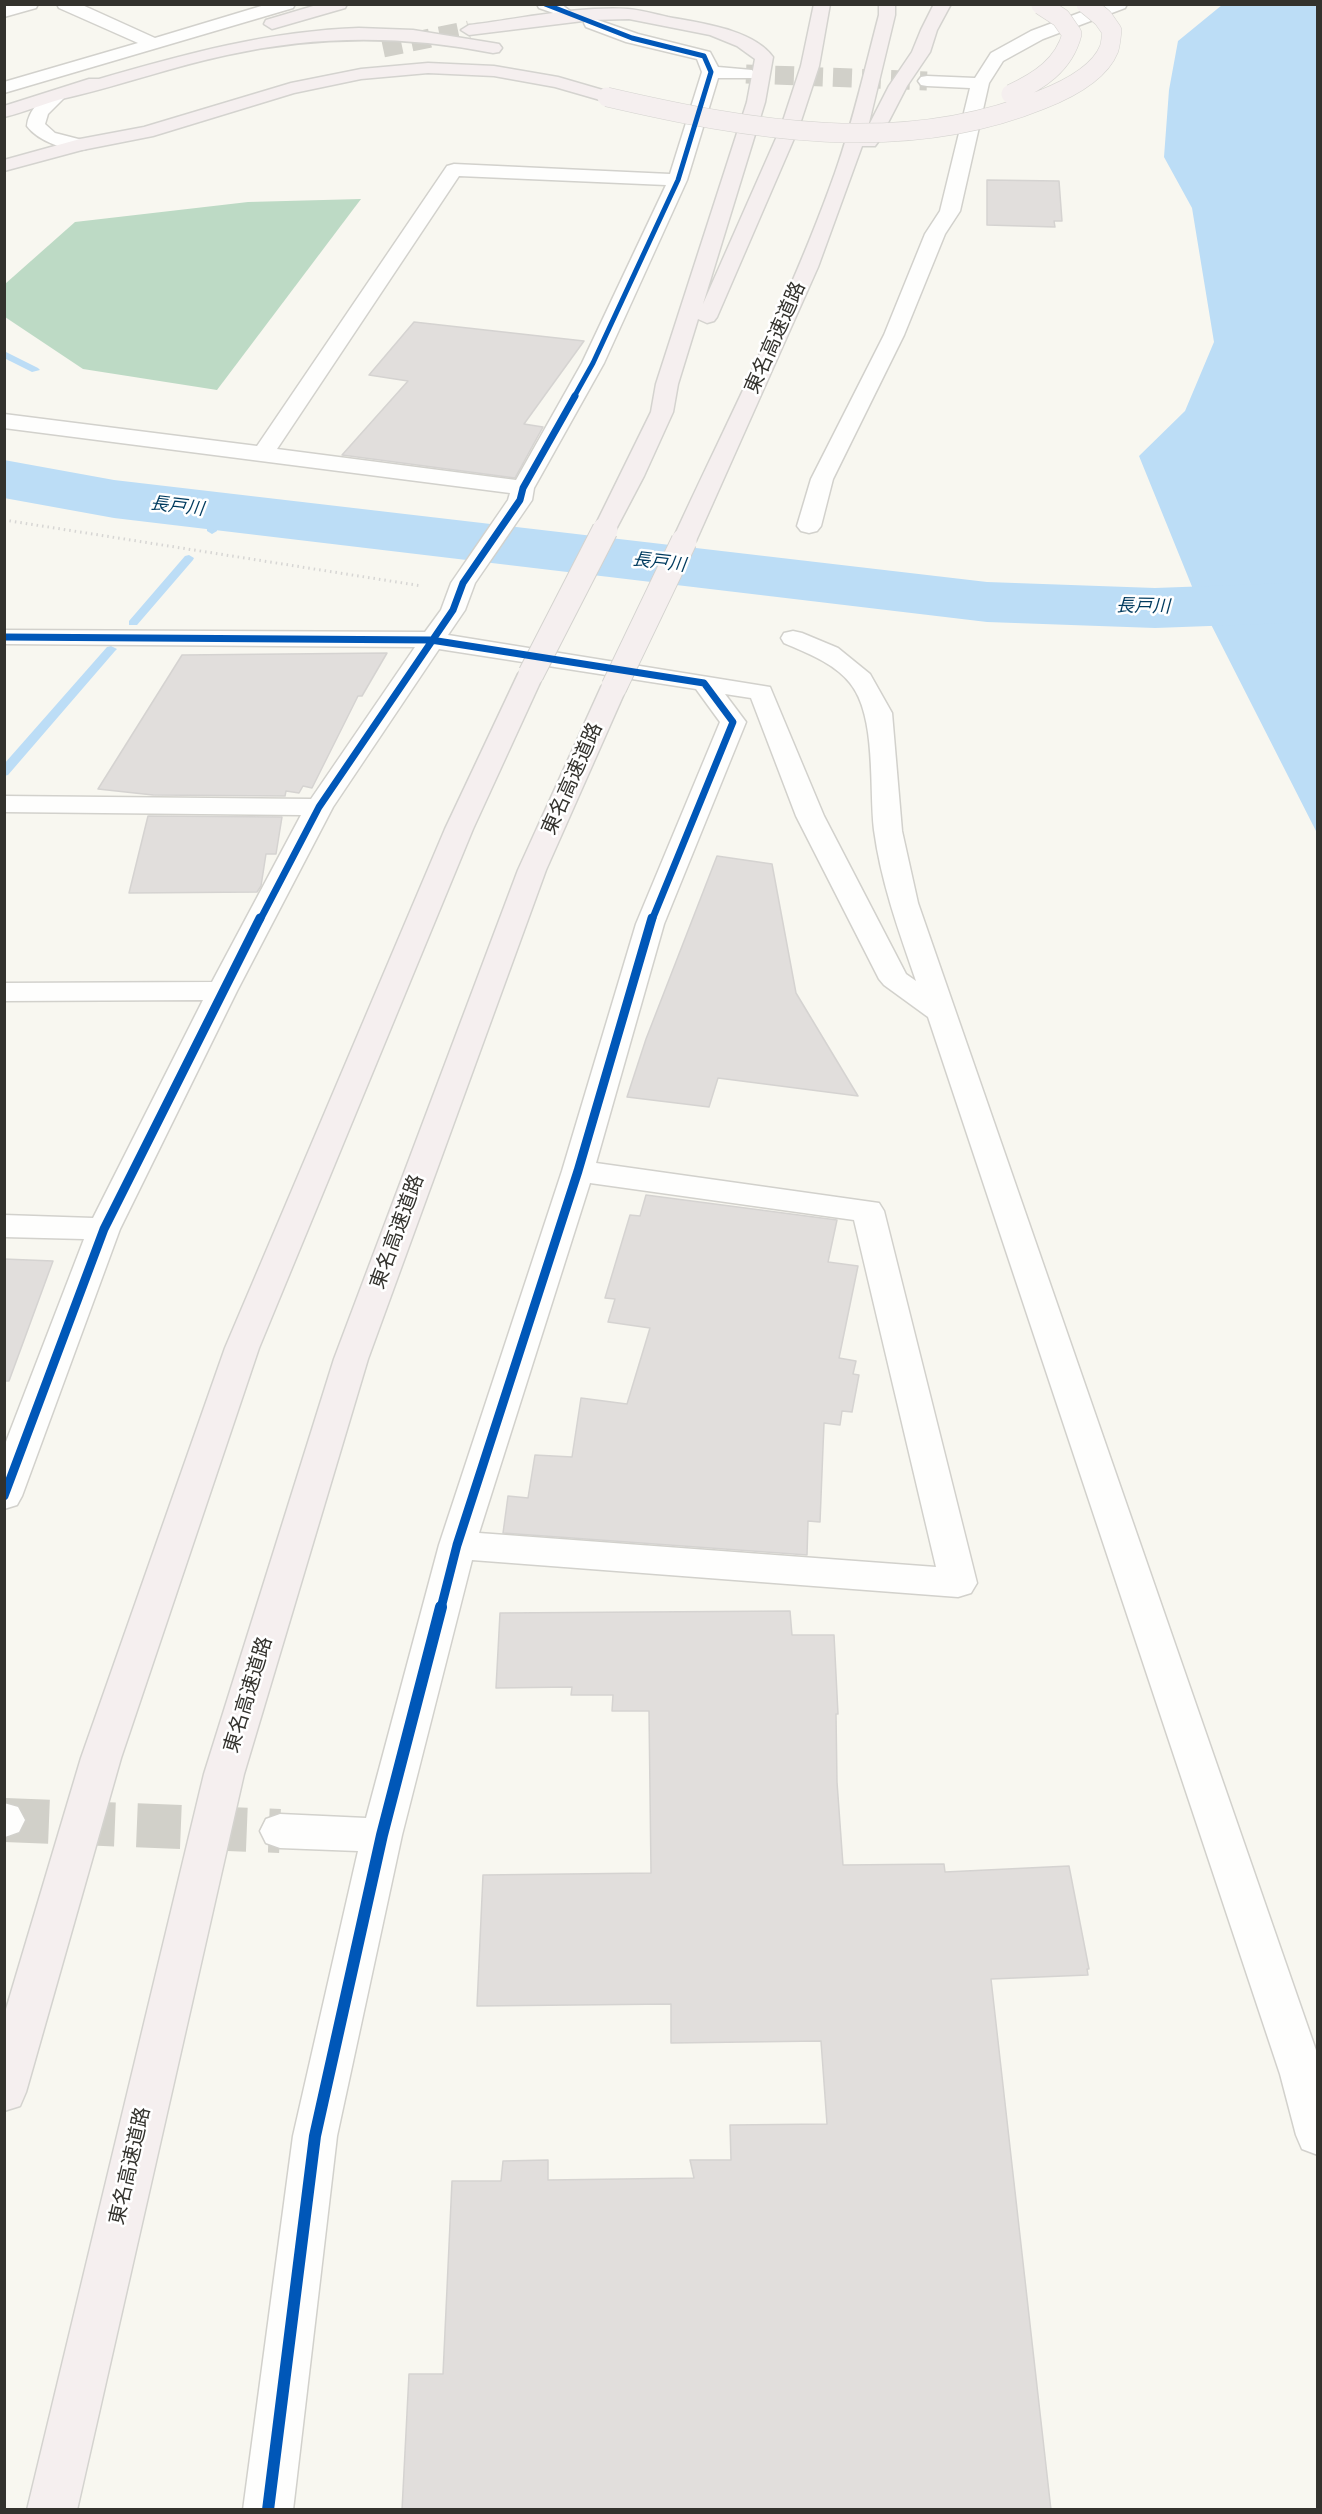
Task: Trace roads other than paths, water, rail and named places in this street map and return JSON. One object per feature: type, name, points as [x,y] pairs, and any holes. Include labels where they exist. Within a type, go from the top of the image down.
[{"type":"highway","points":[[65,94],[159,58],[339,4]]},
{"type":"highway","points":[[4,2092],[101,1758],[242,1348],[459,829],[531,674],[633,476],[740,245],[790,127],[810,66],[822,4]]},
{"type":"highway","name":"東名高速道路","points":[[52,2510],[66,2439],[224,1774],[351,1359],[532,870],[614,687],[780,334],[844,173],[875,64],[887,15],[887,4]]},
{"type":"highway","points":[[844,173],[872,138],[898,86],[921,52],[929,30],[944,4]]},
{"type":"highway","points":[[4,166],[80,145],[147,132],[314,82],[395,70],[460,68],[494,71],[558,82],[607,97],[671,112],[776,130],[841,133],[899,131],[950,125],[1040,102],[1071,86],[1097,66],[1109,49],[1112,31],[1103,18],[1086,4]]},
{"type":"highway","points":[[545,62],[674,98],[779,118],[820,121],[892,120],[933,115],[997,100],[1027,88],[1061,61],[1070,47],[1072,34],[1061,18],[1040,5]]},
{"type":"highway","points":[[469,30],[591,15],[629,14],[714,31],[743,42],[764,57],[756,102],[668,384],[662,412],[633,476]]},
{"type":"highway","points":[[4,112],[238,48],[317,35],[356,33],[427,36],[511,52]]},
{"type":"highway","points":[[80,145],[130,123],[331,62]]},
{"type":"street","points":[[4,12],[30,4]]},
{"type":"street","points":[[65,4],[155,44]]},
{"type":"street","points":[[4,88],[287,4]]},
{"type":"street","points":[[545,4],[562,11]]},
{"type":"street","points":[[809,526],[822,479],[894,335],[935,234],[950,211],[980,83],[997,57],[1037,35],[1119,4]]},
{"type":"street","points":[[4,1496],[104,1229],[222,991],[319,807],[453,610],[461,587],[521,494],[593,363],[678,180],[711,72],[704,56],[632,38],[592,22]]},
{"type":"street","points":[[711,72],[746,74]]},
{"type":"street","points":[[927,81],[980,83]]},
{"type":"street","points":[[65,94],[41,111],[36,119],[36,126],[49,137],[80,145]]},
{"type":"street","points":[[263,454],[454,170],[678,180]]},
{"type":"street","points":[[4,421],[263,454],[521,494]]},
{"type":"street","points":[[4,637],[431,640],[761,692],[810,816],[894,979],[942,1013]]},
{"type":"street","points":[[793,638],[829,653],[861,679],[879,713],[888,831],[904,903],[1302,2074],[1317,2135]]},
{"type":"street","points":[[268,2510],[315,2136],[382,1835],[457,1545],[578,1171],[650,924],[733,722],[704,683]]},
{"type":"street","points":[[4,804],[319,807]]},
{"type":"street","points":[[4,992],[222,991]]},
{"type":"street","points":[[457,1545],[958,1582],[868,1211],[578,1171]]},
{"type":"street","points":[[4,1226],[104,1229]]},
{"type":"street","points":[[280,1831],[382,1835]]},
{"type":"water","points":[[1222,5],[1317,5],[1317,833],[1193,589],[1139,456],[1185,411],[1214,342],[1192,208],[1164,157],[1169,90],[1178,41]]},
{"type":"waterway","points":[[4,354],[35,370]]},
{"type":"waterway","name":"長戸川","points":[[4,479],[114,499],[987,602],[1155,608],[1318,602]]},
{"type":"waterway","points":[[211,510],[212,531]]},
{"type":"waterway","points":[[133,623],[189,558]]},
{"type":"waterway","points":[[4,772],[111,649]]},
{"type":"tunnel","points":[[383,48],[469,30]]},
{"type":"tunnel","points":[[746,74],[927,81]]},
{"type":"tunnel","points":[[5,1820],[280,1831]]}]
